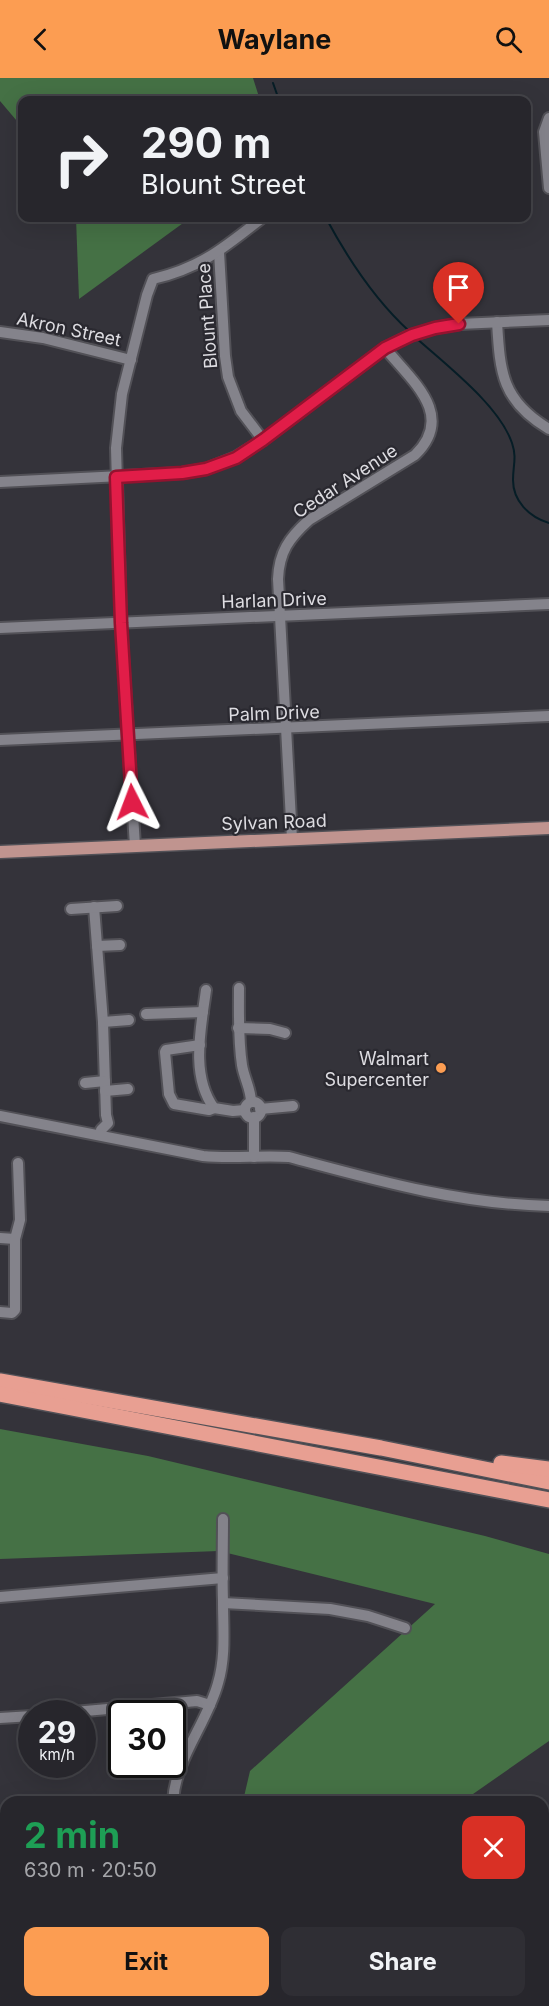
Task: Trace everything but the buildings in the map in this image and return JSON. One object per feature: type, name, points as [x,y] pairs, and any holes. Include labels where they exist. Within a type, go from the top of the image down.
[{"type":"highway","points":[[0,1381],[381,1448],[549,1482]]},
{"type":"highway","points":[[0,1394],[549,1500]]},
{"type":"highway","points":[[381,1448],[549,1469]]},
{"type":"highway","points":[[514,1494],[549,1509]]},
{"type":"main road","name":"Sylvan Road","points":[[0,852],[549,828]]},
{"type":"street","points":[[549,118],[544,132],[549,188]]},
{"type":"street","points":[[135,846],[121,623],[116,477],[118,420],[147,295],[153,279],[188,269],[219,252],[257,222]]},
{"type":"street","name":"Blount Place","points":[[219,252],[228,377],[241,411],[263,440]]},
{"type":"street","points":[[0,482],[182,473],[206,469],[236,458],[385,348],[409,336],[459,324],[549,320]]},
{"type":"street","points":[[497,322],[501,371],[508,390],[533,419],[549,429]]},
{"type":"street","name":"Akron Street","points":[[0,332],[43,338],[131,360]]},
{"type":"street","name":"Cedar Avenue","points":[[292,839],[279,567],[284,549],[294,533],[309,520],[415,455],[430,436],[432,418],[428,400],[385,348]]},
{"type":"street","name":"Harlan Drive","points":[[0,628],[549,604]]},
{"type":"street","name":"Palm Drive","points":[[0,740],[549,716]]},
{"type":"street","points":[[71,909],[117,906]]},
{"type":"street","points":[[94,907],[103,1022],[106,1115],[100,1119],[100,1133]]},
{"type":"street","points":[[97,946],[120,945]]},
{"type":"street","points":[[239,988],[238,1028],[243,1069],[251,1093],[253,1109],[254,1157]]},
{"type":"street","points":[[206,990],[200,1045],[204,1088],[206,1097],[214,1108]]},
{"type":"street","points":[[146,1014],[203,1012]]},
{"type":"street","points":[[103,1022],[129,1020]]},
{"type":"street","points":[[238,1028],[270,1029],[285,1033]]},
{"type":"street","points":[[200,1045],[165,1052],[169,1094],[174,1104],[209,1110],[293,1106]]},
{"type":"street","points":[[85,1083],[128,1089]]},
{"type":"street","points":[[0,1116],[100,1133],[203,1156],[289,1157],[424,1192],[464,1199],[549,1206]]},
{"type":"street","points":[[0,1312],[12,1313],[15,1310],[15,1239],[20,1220],[18,1163]]},
{"type":"street","points":[[0,1238],[15,1239]]},
{"type":"street","points":[[174,1796],[176,1779],[182,1762],[210,1705],[223,1659],[223,1519]]},
{"type":"street","points":[[0,1597],[223,1578]]},
{"type":"street","points":[[223,1604],[330,1609],[368,1616],[405,1628]]},
{"type":"street","points":[[96,1710],[197,1701],[210,1705]]},
{"type":"street","points":[[0,1718],[18,1717]]},
{"type":"green space","points":[[0,78],[253,78],[259,96],[18,96],[18,122],[0,101]]},
{"type":"green space","points":[[76,222],[185,222],[79,299]]},
{"type":"green space","points":[[0,1429],[148,1456],[485,1536],[549,1554],[549,1741],[470,1796],[244,1796],[250,1771],[435,1604],[219,1551],[0,1559]]},
{"type":"waterway","points":[[273,83],[278,96]]},
{"type":"waterway","points":[[328,222],[363,278],[384,306],[409,331]]},
{"type":"waterway","points":[[415,337],[470,386],[496,414],[512,443],[515,457],[513,480],[516,495],[529,512],[549,523]]},
{"type":"place","name":"Walmart Supercenter","points":[[441,1068]]},
{"type":"route","points":[[132,802],[121,623],[116,477],[182,473],[206,469],[236,458],[385,348],[412,335],[459,324]]}]
